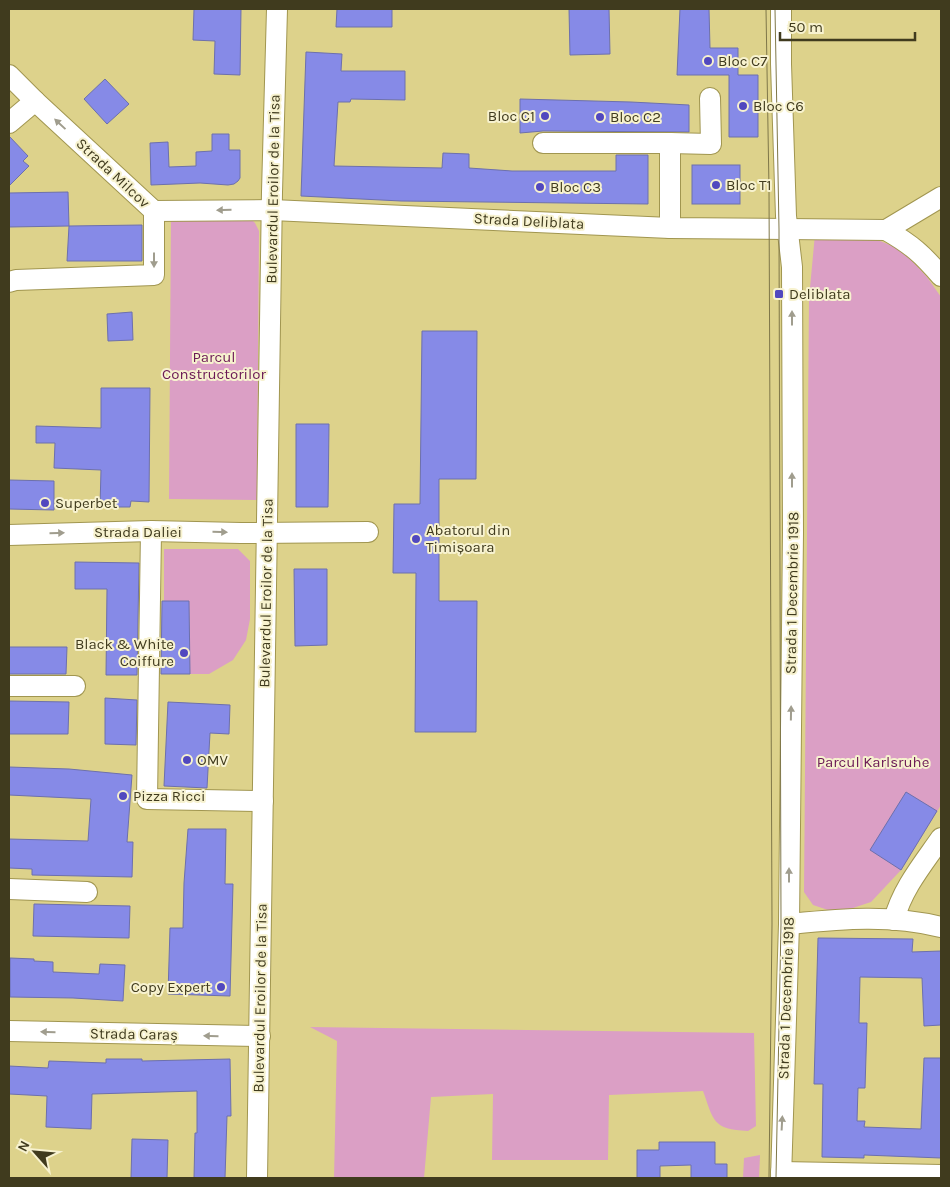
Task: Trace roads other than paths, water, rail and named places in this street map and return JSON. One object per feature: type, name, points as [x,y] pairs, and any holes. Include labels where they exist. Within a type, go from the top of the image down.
[{"type":"street","name":"Bulevardul Eroilor de la Tisa","points":[[257,1178],[272,210],[277,9]]},
{"type":"street","name":"Strada 1 Decembrie 1918","points":[[781,1175],[789,924],[793,532],[792,267],[786,229],[781,64],[782,9]]},
{"type":"street","name":"Strada Milcov","points":[[9,75],[154,211],[272,210]]},
{"type":"street","points":[[543,143],[711,144],[710,98]]},
{"type":"street","points":[[9,123],[35,101]]},
{"type":"street","points":[[670,143],[670,228]]},
{"type":"street","points":[[941,197],[886,230],[920,252],[941,276]]},
{"type":"street","name":"Strada Deliblata","points":[[272,210],[670,228],[886,230]]},
{"type":"street","points":[[9,282],[16,280],[154,275],[154,211]]},
{"type":"street","points":[[151,531],[147,799],[263,800]]},
{"type":"street","name":"Strada Daliei","points":[[9,534],[151,531],[368,532]]},
{"type":"street","points":[[9,686],[75,686]]},
{"type":"street","points":[[894,920],[898,904],[907,888],[941,838]]},
{"type":"street","points":[[9,889],[87,892]]},
{"type":"street","points":[[789,924],[875,918],[941,927]]},
{"type":"street","name":"Strada Caraș","points":[[9,1031],[260,1036]]},
{"type":"street","points":[[781,1175],[941,1175]]},
{"type":"tram line","points":[[766,9],[769,189],[772,924],[769,1178]]},
{"type":"tram line","points":[[775,9],[779,229],[781,924],[776,1178]]},
{"type":"place","name":"Bloc C7","points":[[708,61]]},
{"type":"place","name":"Bloc C6","points":[[743,106]]},
{"type":"place","name":"Bloc C1","points":[[545,116]]},
{"type":"place","name":"Bloc C2","points":[[600,117]]},
{"type":"place","name":"Bloc T1","points":[[716,185]]},
{"type":"place","name":"Bloc C3","points":[[540,187]]},
{"type":"place","name":"Deliblata","points":[[779,294]]},
{"type":"place","name":"Superbet","points":[[45,503]]},
{"type":"place","name":"Abatorul din Timișoara","points":[[416,539]]},
{"type":"place","name":"Black & White Coiffure","points":[[184,653]]},
{"type":"place","name":"OMV","points":[[187,760]]},
{"type":"place","name":"Pizza Ricci","points":[[123,796]]},
{"type":"place","name":"Copy Expert","points":[[221,987]]},
{"type":"park label","name":"Parcul Constructorilor","points":[[214,366]]},
{"type":"park label","name":"Parcul Karlsruhe","points":[[873,762]]}]
